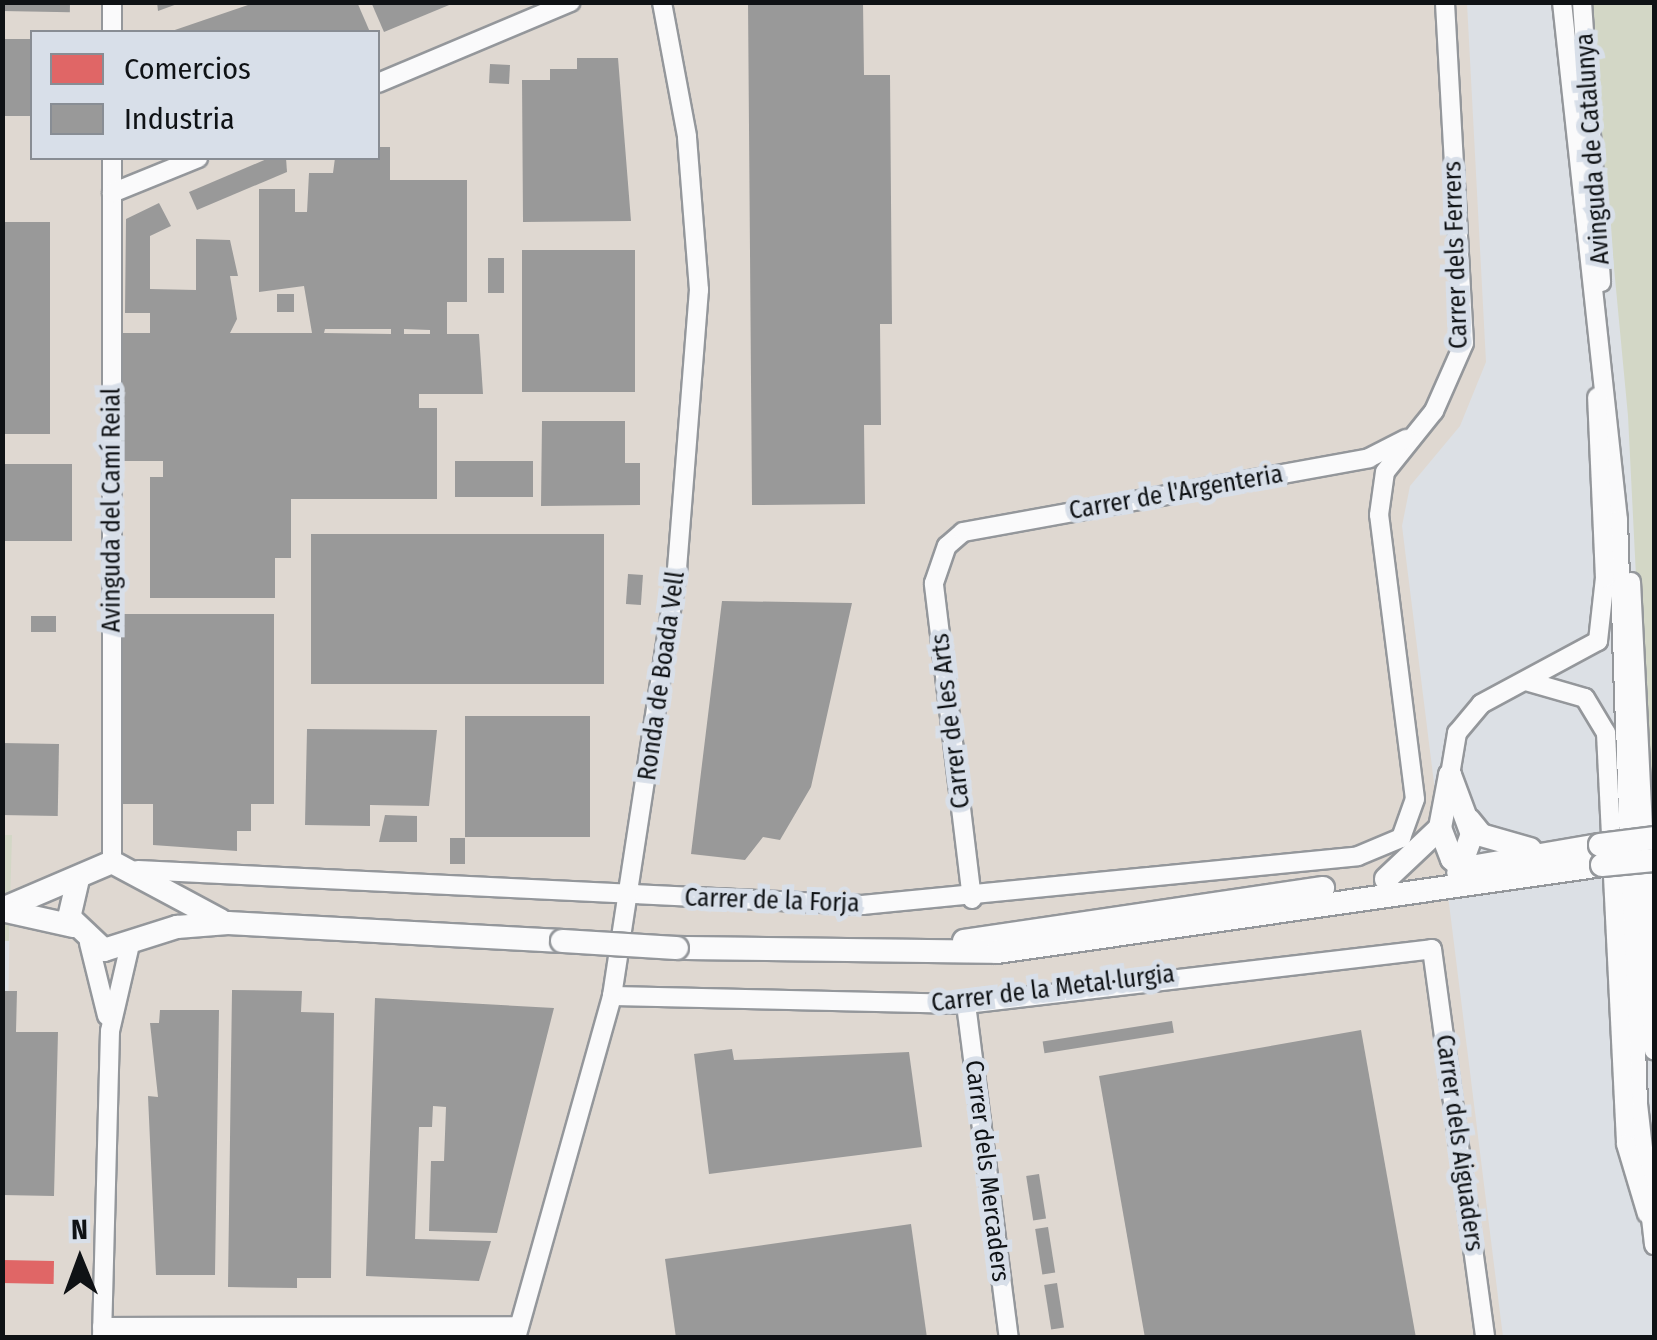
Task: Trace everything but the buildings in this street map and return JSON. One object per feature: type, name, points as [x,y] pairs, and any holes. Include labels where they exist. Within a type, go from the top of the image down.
[{"type":"main road","points":[[1443,886],[1462,868],[1473,849],[1470,820],[1450,775]]},
{"type":"main road","points":[[1386,878],[1440,828],[1450,775]]},
{"type":"main road","points":[[1470,820],[1514,848],[1654,860]]},
{"type":"main road","points":[[1440,828],[1462,868],[1501,878]]},
{"type":"main road","points":[[2,909],[81,935],[137,943],[228,923],[852,955],[1068,945],[1501,878],[1601,855],[1654,838]]},
{"type":"main road","points":[[852,955],[1564,850]]},
{"type":"main road","points":[[2,909],[78,880],[112,862],[138,870],[153,888],[228,923]]},
{"type":"main road","points":[[78,880],[81,935]]},
{"type":"main road","points":[[137,943],[157,912],[153,888]]},
{"type":"street","points":[[112,2],[112,30]]},
{"type":"street","points":[[380,82],[570,2]]},
{"type":"street","name":"Ronda de Boada Vell","points":[[518,1332],[612,996],[631,896],[677,569],[699,290],[687,136],[662,2]]},
{"type":"street","name":"Carrer dels Ferrers","points":[[1401,838],[1415,799],[1379,515],[1385,472],[1406,438],[1456,375],[1464,343],[1445,2]]},
{"type":"street","points":[[1552,2],[1580,180]]},
{"type":"street","name":"Avinguda de Catalunya","points":[[1562,2],[1580,180],[1600,298]]},
{"type":"street","points":[[1574,2],[1586,55]]},
{"type":"street","name":"Avinguda de Catalunya","points":[[1582,2],[1600,298]]},
{"type":"street","name":"Avinguda del Camí Reial","points":[[112,160],[112,862]]},
{"type":"street","points":[[112,193],[193,160]]},
{"type":"street","points":[[1600,298],[1618,520],[1635,1038],[1654,1245]]},
{"type":"street","points":[[1450,775],[1466,718],[1598,640],[1606,578],[1596,378],[1605,348]]},
{"type":"street","name":"Carrer de l'Argenteria","points":[[947,546],[963,532],[1369,458],[1406,438]]},
{"type":"street","points":[[1618,520],[1632,589],[1654,1050]]},
{"type":"street","name":"Carrer de les Arts","points":[[947,546],[934,583],[972,899]]},
{"type":"street","points":[[1526,681],[1586,698],[1606,732],[1626,1144],[1652,1223]]},
{"type":"street","name":"Carrer de la Forja","points":[[138,870],[631,896],[972,899],[1358,856],[1401,838]]},
{"type":"street","points":[[81,935],[110,1031]]},
{"type":"street","points":[[137,943],[110,1031],[102,1332],[518,1332]]},
{"type":"street","name":"Carrer de la Metal·lurgia","points":[[612,996],[966,1004],[1432,948]]},
{"type":"street","name":"Carrer dels Aiguaders","points":[[1432,948],[1485,1338]]},
{"type":"street","name":"Carrer dels Mercaders","points":[[966,1004],[1008,1338]]},
{"type":"shaded area","points":[[3,3],[1467,3],[1486,362],[1460,426],[1410,486],[1402,526],[1503,1337],[3,1337],[11,835],[3,835]]},
{"type":"green space","points":[[1589,3],[1654,3],[1654,817],[1648,817],[1628,416]]},
{"type":"green space","points":[[3,835],[12,835],[9,941],[3,941]]}]
